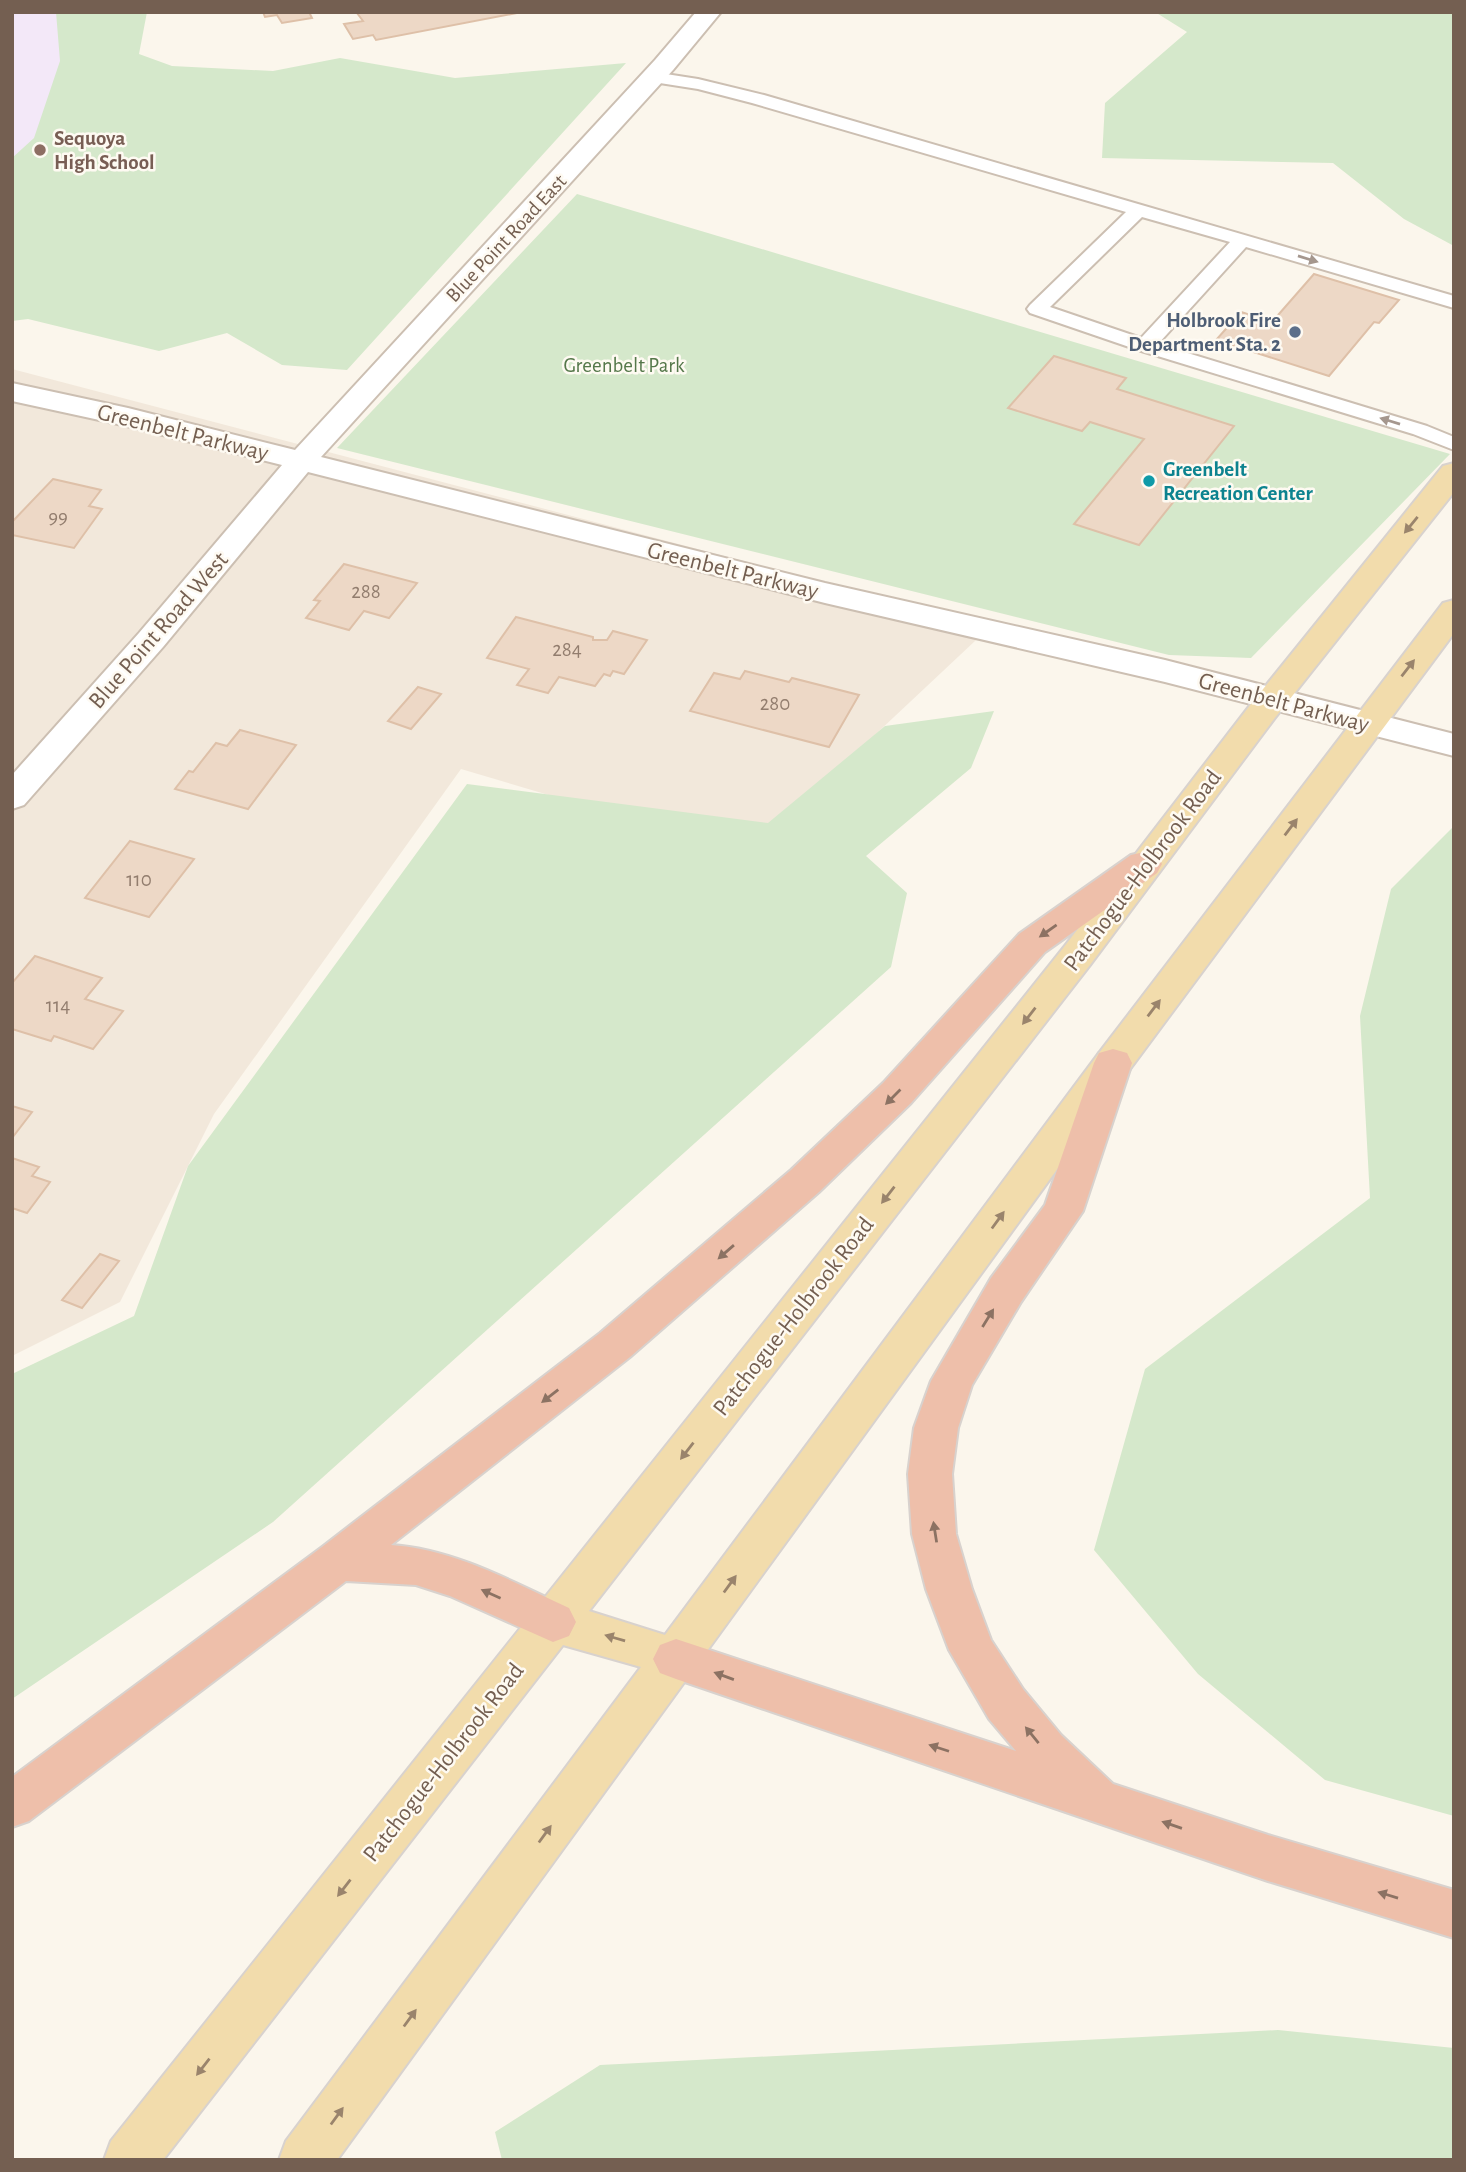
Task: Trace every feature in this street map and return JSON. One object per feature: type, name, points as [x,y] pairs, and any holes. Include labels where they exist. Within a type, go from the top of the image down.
[{"type":"highway","points":[[12,1805],[338,1561],[615,1345],[805,1181],[897,1093],[1032,943],[1144,864]]},
{"type":"highway","points":[[1097,1800],[1044,1751],[1006,1704],[972,1650],[934,1534],[930,1475],[936,1428],[952,1381],[1006,1290],[1063,1211],[1113,1063]]},
{"type":"highway","points":[[338,1561],[416,1566],[461,1580],[552,1622]]},
{"type":"highway","points":[[676,1659],[1268,1858],[1454,1914]]},
{"type":"main road","name":"Patchogue-Holbrook Road","points":[[130,2160],[1077,956],[1144,864],[1273,699],[1454,472]]},
{"type":"main road","points":[[305,2160],[1113,1063],[1454,610]]},
{"type":"main road","points":[[552,1622],[616,1638],[676,1659]]},
{"type":"street","name":"Blue Point Road East","points":[[301,461],[653,77],[709,12]]},
{"type":"street","name":"Greenbelt Parkway","points":[[12,392],[128,417],[825,593],[1165,671],[1454,746]]},
{"type":"street","name":"Blue Point Road West","points":[[12,797],[159,630],[301,461]]},
{"type":"lane","points":[[653,77],[698,84],[758,99],[1454,302]]},
{"type":"lane","points":[[1138,210],[1037,309],[1145,346],[1420,430],[1454,444]]},
{"type":"lane","points":[[1145,346],[1243,239]]},
{"type":"shaded area","name":"Sequoya High School","points":[[12,12],[139,12],[12,218]]},
{"type":"shaded area","points":[[12,369],[991,626],[748,854],[461,769],[214,1114],[120,1302],[12,1356]]},
{"type":"green space","points":[[56,12],[147,12],[139,54],[172,66],[273,71],[340,58],[455,78],[626,63],[347,370],[282,365],[227,333],[159,351],[28,319],[12,321],[12,158],[34,138],[60,61]]},
{"type":"green space","points":[[1155,12],[1454,12],[1454,246],[1404,219],[1333,163],[1102,158],[1105,103],[1187,32]]},
{"type":"green space","name":"Greenbelt Park","points":[[577,194],[1450,454],[1251,658],[1169,655],[337,448]]},
{"type":"green space","points":[[994,711],[971,768],[866,856],[907,893],[891,967],[273,1522],[12,1699],[12,1374],[134,1316],[188,1166],[467,784],[768,823],[885,726]]},
{"type":"green space","points":[[1454,826],[1454,1816],[1325,1780],[1198,1674],[1094,1550],[1145,1369],[1370,1198],[1360,1016],[1391,889]]},
{"type":"green space","points":[[1278,2030],[1454,2048],[1454,2160],[502,2160],[495,2132],[600,2065]]},
{"type":"building","points":[[263,12],[309,12],[312,18],[282,23],[277,15],[265,17]]},
{"type":"building","points":[[360,12],[522,12],[376,40],[373,35],[353,39],[344,24],[363,21],[357,13]]},
{"type":"building","name":"Holbrook Fire Department Sta. 2","points":[[1314,274],[1399,300],[1379,323],[1374,322],[1329,376],[1216,340],[1241,312],[1272,322]]},
{"type":"building","name":"Greenbelt Recreation Center","points":[[1054,356],[1126,378],[1117,389],[1234,426],[1139,545],[1074,524],[1144,439],[1090,422],[1082,431],[1008,408]]},
{"type":"building","points":[[53,479],[101,490],[89,506],[102,509],[74,548],[12,535],[12,522]]},
{"type":"building","points":[[344,564],[417,583],[389,618],[364,611],[349,630],[306,618],[320,601],[314,600]]},
{"type":"building","points":[[516,617],[593,637],[593,640],[607,640],[613,631],[647,640],[624,674],[613,671],[610,676],[604,674],[595,686],[559,677],[548,693],[517,685],[529,669],[487,658]]},
{"type":"building","points":[[745,671],[789,682],[792,678],[859,695],[829,747],[690,711],[714,673],[740,679]]},
{"type":"building","points":[[418,687],[441,694],[411,729],[388,721]]},
{"type":"building","points":[[240,730],[296,745],[248,809],[175,789],[189,771],[193,772],[216,743],[227,746]]},
{"type":"building","points":[[130,841],[194,859],[149,917],[85,898]]},
{"type":"building","points":[[35,956],[102,978],[85,999],[123,1011],[93,1049],[54,1036],[51,1041],[12,1029],[12,983]]},
{"type":"building","points":[[12,1106],[32,1112],[12,1138]]},
{"type":"building","points":[[12,1158],[39,1167],[32,1176],[50,1182],[27,1213],[12,1208]]},
{"type":"building","points":[[100,1254],[119,1261],[82,1308],[62,1300]]},
{"type":"place","name":"Sequoya High School","points":[[40,150]]},
{"type":"place","name":"Holbrook Fire Department Sta. 2","points":[[1295,332]]},
{"type":"place","name":"Greenbelt Recreation Center","points":[[1149,481]]}]
